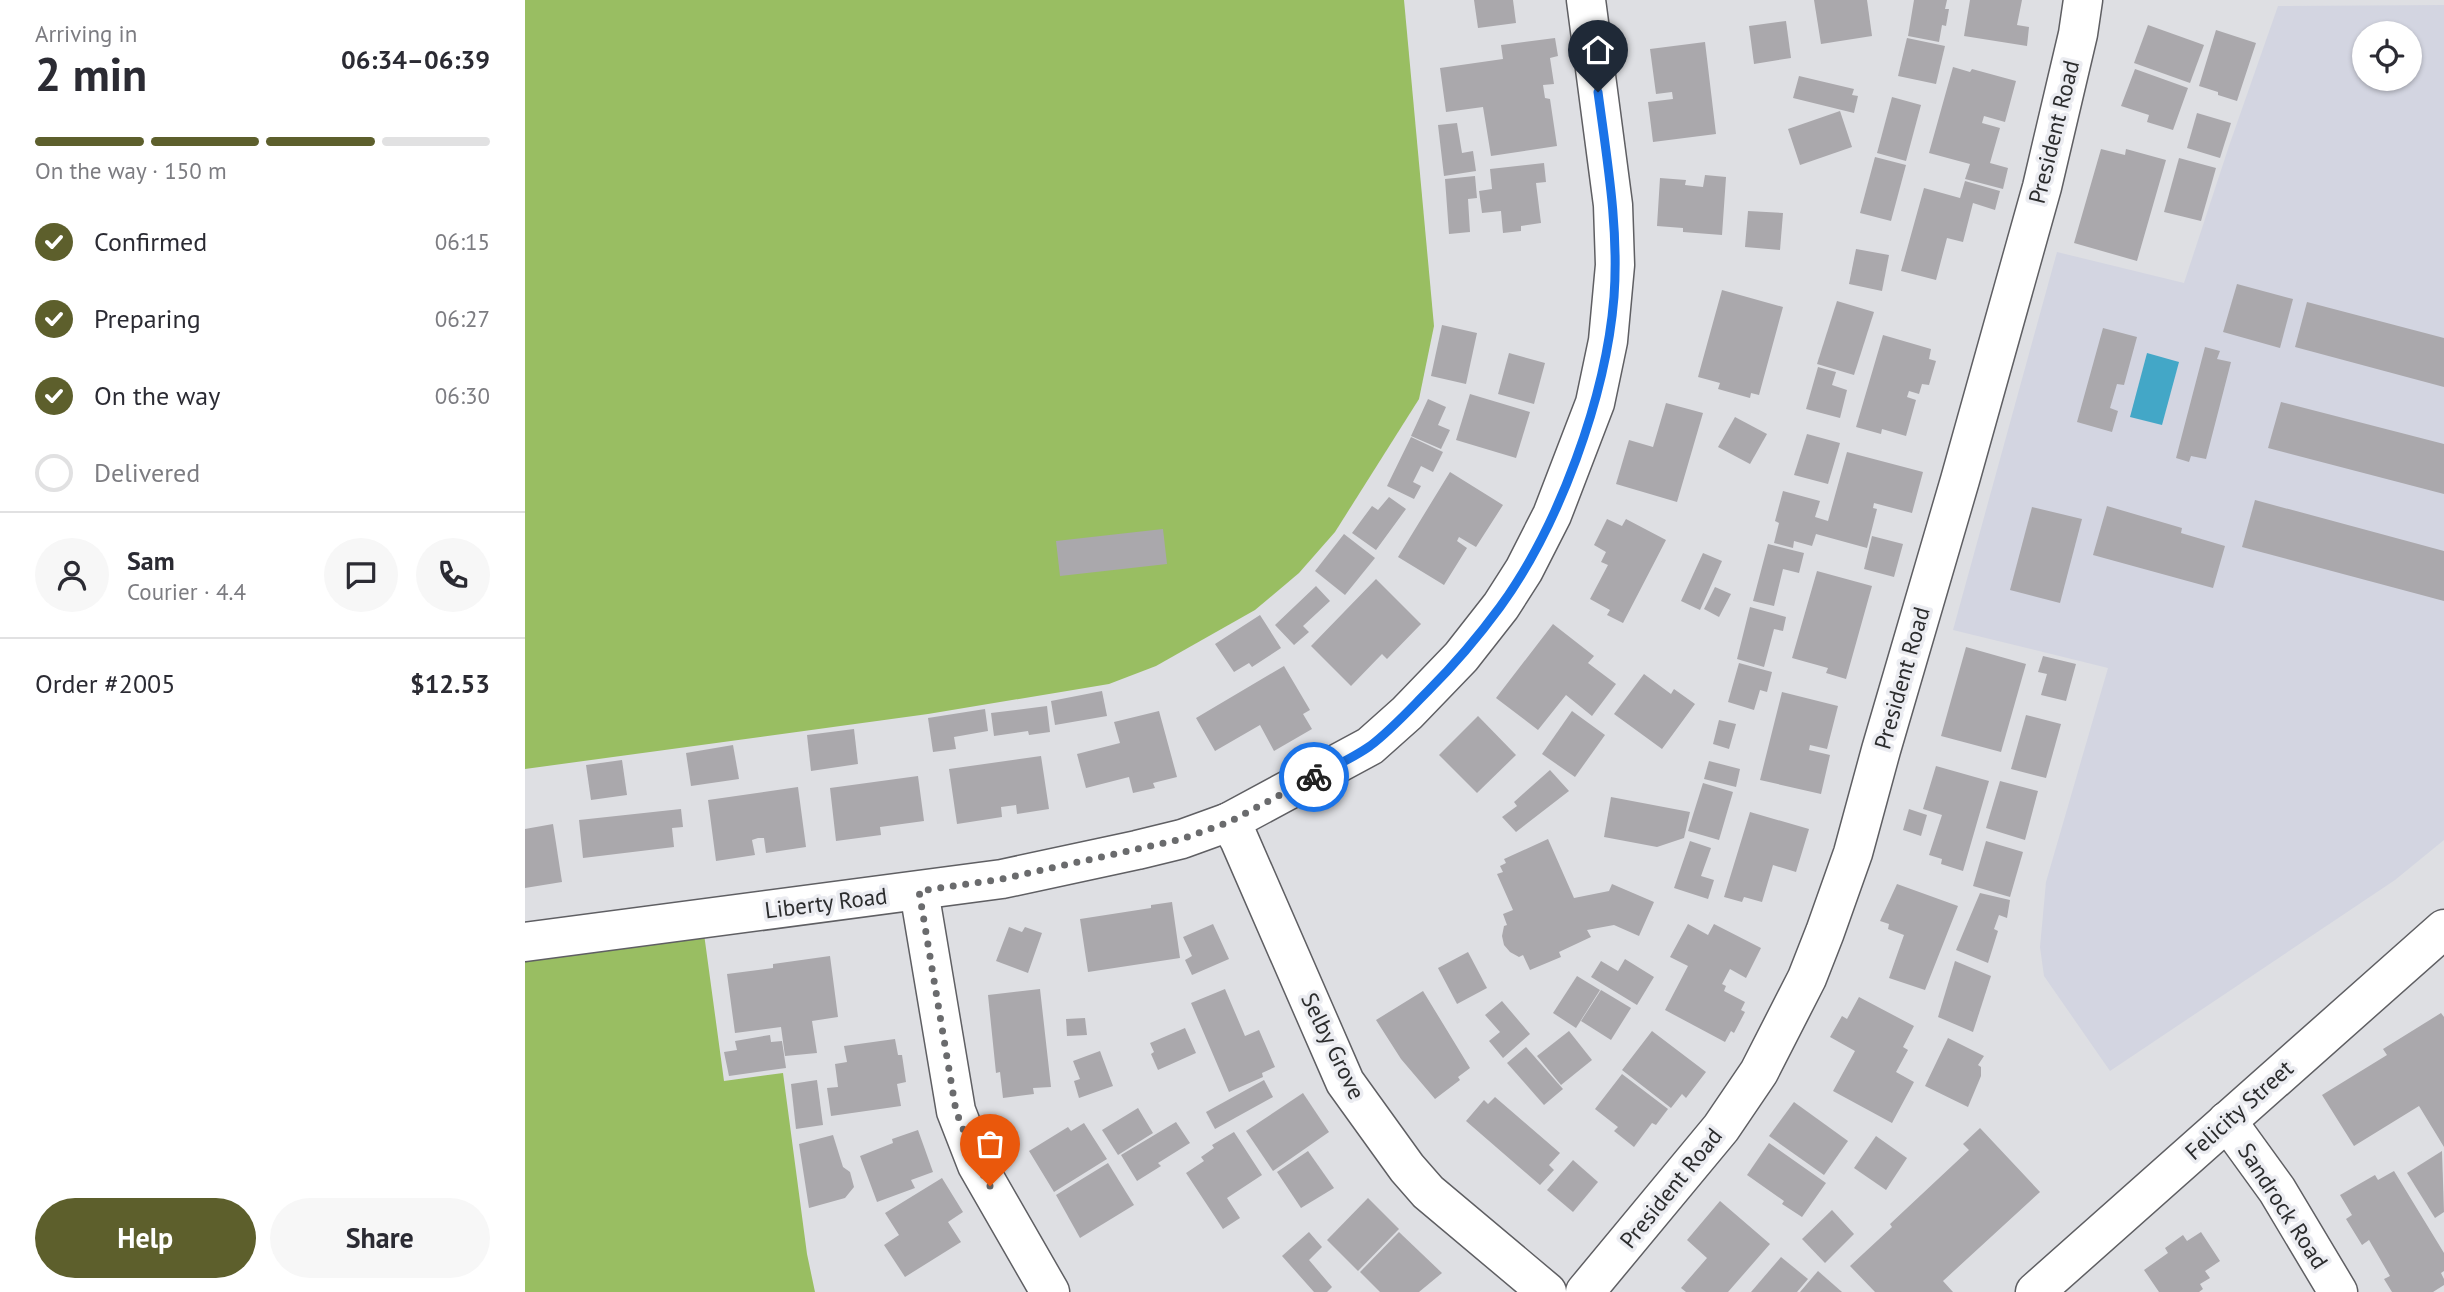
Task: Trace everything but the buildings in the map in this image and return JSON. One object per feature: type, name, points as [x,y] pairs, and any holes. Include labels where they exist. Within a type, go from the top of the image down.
[{"type":"street","name":"Liberty Road","points":[[525,942],[1002,879],[1137,850],[1182,839],[1229,822],[1370,746],[1407,713],[1461,657],[1501,606],[1524,570],[1552,515],[1595,403],[1608,341],[1615,265],[1613,205],[1586,0]]},
{"type":"street","name":"President Road","points":[[1585,1292],[1721,1128],[1759,1072],[1807,978],[1825,932],[1853,853],[2042,187],[2078,34],[2083,0]]},
{"type":"street","name":"Selby Grove","points":[[1229,822],[1239,839],[1345,1082],[1427,1192],[1547,1292]]},
{"type":"street","points":[[919,891],[956,1111],[977,1164],[1050,1292]]},
{"type":"street","name":"Felicity Street","points":[[2035,1292],[2444,929]]},
{"type":"street","name":"Sandrock Road","points":[[2227,1121],[2277,1190],[2338,1292]]},
{"type":"shaded area","points":[[2444,5],[2444,840],[2395,880],[2110,1071],[2044,976],[2040,947],[2046,882],[2108,668],[1953,630],[2057,252],[2184,283],[2278,6]]},
{"type":"green space","points":[[525,0],[1404,0],[1434,326],[1419,399],[1335,532],[1299,573],[1255,610],[1156,666],[1109,684],[928,714],[525,769]]},
{"type":"green space","points":[[702,919],[724,1081],[783,1073],[807,1254],[815,1292],[525,1292],[525,943]]},
{"type":"water","points":[[2147,353],[2179,362],[2162,425],[2130,417]]},
{"type":"way so far","points":[[990,1186],[977,1164],[956,1111],[919,891],[1002,879],[1182,839],[1229,822],[1314,777]]},
{"type":"route","points":[[1314,777],[1370,746],[1407,713],[1461,657],[1501,606],[1524,570],[1552,515],[1577,455],[1595,403],[1608,341],[1615,265],[1613,205],[1598,92]]}]
